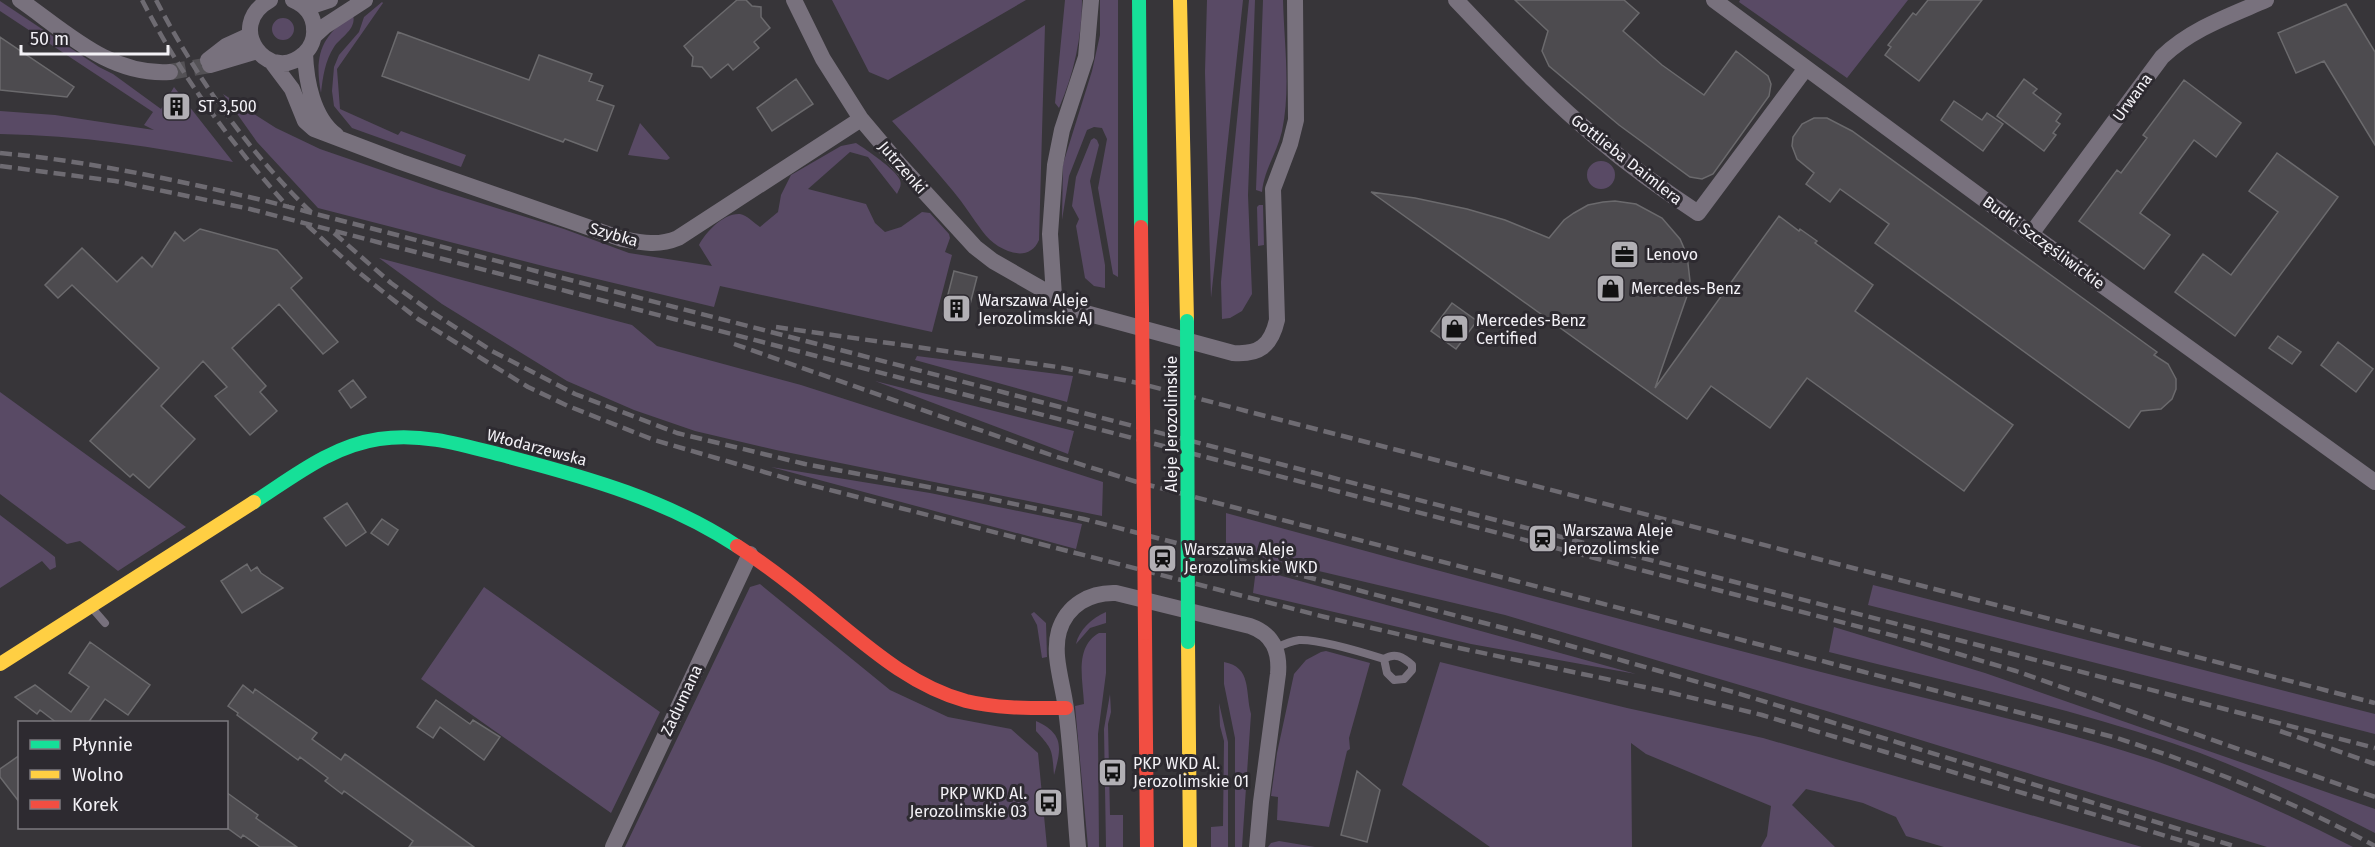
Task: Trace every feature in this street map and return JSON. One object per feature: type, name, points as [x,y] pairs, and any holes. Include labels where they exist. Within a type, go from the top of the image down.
[{"type":"main road","name":"Aleje Jerozolimskie","points":[[1139,0],[1147,847]]},
{"type":"main road","name":"Aleje Jerozolimskie","points":[[1180,0],[1187,321],[1190,847]]},
{"type":"main road","name":"Włodarzewska","points":[[0,664],[329,454],[377,438],[404,435],[454,442],[620,488],[662,504],[750,554],[877,653],[920,682],[953,696],[979,703],[1066,708]]},
{"type":"street","points":[[20,0],[107,61],[139,71],[170,72]]},
{"type":"street","points":[[245,0],[253,35]]},
{"type":"street","points":[[209,62],[253,35],[262,5],[270,0]]},
{"type":"street","points":[[314,36],[314,26],[300,4],[330,0]]},
{"type":"street","points":[[271,61],[289,62],[305,53],[314,36],[325,26],[365,0]]},
{"type":"street","name":"Jutrzenki","points":[[794,0],[823,59],[861,119],[975,248],[1082,312],[1233,353],[1247,354],[1268,343],[1273,334],[1277,312],[1273,189],[1290,144],[1296,120],[1295,0]]},
{"type":"street","points":[[1054,296],[1050,234],[1055,165],[1062,130],[1086,57],[1091,0]]},
{"type":"street","name":"Gottlieba Daimlera","points":[[1456,0],[1532,79],[1596,138],[1645,177],[1698,213],[1806,68]]},
{"type":"street","name":"Budki Szczęśliwickie","points":[[1714,0],[2031,234],[2375,482]]},
{"type":"street","name":"Urwana","points":[[2031,234],[2162,57],[2175,44],[2201,28],[2266,0]]},
{"type":"street","name":"Szybka","points":[[253,35],[292,89],[305,121],[314,129],[622,239],[660,244],[678,238],[861,119]]},
{"type":"street","name":"Szybka","points":[[305,53],[308,79],[321,120],[344,141]]},
{"type":"street","name":"Zadumana","points":[[613,847],[750,554]]},
{"type":"street","points":[[1078,847],[1066,708],[1058,654],[1060,628],[1075,606],[1089,596],[1116,592],[1250,626],[1265,633],[1276,648],[1278,674],[1257,847]]},
{"type":"lane","points":[[91,606],[105,623]]},
{"type":"lane","points":[[1276,648],[1287,642],[1302,640],[1384,659]]},
{"type":"shaded area","points":[[832,0],[1026,0],[888,80],[869,72]]},
{"type":"shaded area","points":[[1065,0],[1082,0],[1082,14],[1073,68],[1059,108],[1055,103]]},
{"type":"shaded area","points":[[1100,0],[1118,0],[1118,277],[1113,274],[1098,188],[1107,139],[1102,128],[1094,127],[1087,130],[1069,176],[1062,220],[1063,164],[1092,71],[1100,35]]},
{"type":"shaded area","points":[[1207,0],[1243,0],[1211,298],[1205,72]]},
{"type":"shaded area","points":[[1249,0],[1255,0],[1248,195],[1252,294],[1242,311],[1230,318],[1222,319],[1221,282]]},
{"type":"shaded area","points":[[1263,0],[1283,0],[1287,82],[1282,131],[1265,176],[1262,192],[1256,190]]},
{"type":"shaded area","points":[[1740,0],[1908,0],[1847,78],[1739,2]]},
{"type":"shaded area","points":[[0,1],[113,74],[161,109],[174,87],[233,162],[117,143],[0,134],[0,111],[55,115],[154,130],[144,125],[153,112],[0,11]]},
{"type":"shaded area","points":[[382,2],[337,69],[340,109],[398,135],[401,131],[466,155],[461,167],[352,128],[334,106],[332,91],[334,67],[339,55],[359,32],[364,17]]},
{"type":"shaded area","points":[[353,15],[351,29],[334,47],[328,58],[321,93],[319,68],[322,48],[334,30]]},
{"type":"shaded area","points":[[283,18],[291,21],[294,29],[291,37],[283,40],[275,37],[272,29],[275,21]]},
{"type":"shaded area","points":[[1045,25],[1039,240],[1034,248],[1027,252],[1011,252],[988,238],[953,191],[892,121]]},
{"type":"shaded area","points":[[223,94],[276,128],[320,149],[439,190],[564,229],[629,253],[712,266],[699,245],[716,224],[727,217],[740,214],[748,217],[760,227],[778,212],[781,195],[791,175],[841,146],[856,143],[893,171],[901,184],[897,194],[868,157],[850,152],[808,189],[866,204],[875,223],[885,232],[901,227],[922,212],[930,213],[949,234],[950,238],[945,252],[952,255],[932,332],[720,286],[714,307],[318,208],[257,142]]},
{"type":"shaded area","points":[[640,123],[670,158],[667,160],[628,155]]},
{"type":"shaded area","points":[[1094,138],[1099,145],[1090,181],[1105,265],[1105,288],[1094,286],[1085,278],[1076,226],[1079,219],[1072,206],[1076,177],[1091,140]]},
{"type":"shaded area","points":[[1601,161],[1611,165],[1615,175],[1611,185],[1601,189],[1591,185],[1587,175],[1591,165]]},
{"type":"shaded area","points":[[1263,205],[1264,245],[1258,246],[1257,207]]},
{"type":"shaded area","points":[[379,258],[632,325],[657,346],[801,385],[1103,482],[1102,516],[776,450],[695,431],[634,410],[567,381],[442,304]]},
{"type":"shaded area","points":[[917,356],[1073,376],[1067,402],[915,360]]},
{"type":"shaded area","points":[[875,381],[1074,431],[1068,454]]},
{"type":"shaded area","points":[[0,392],[186,527],[118,571],[80,541],[67,544],[0,494]]},
{"type":"shaded area","points":[[771,467],[930,493],[1082,524],[1076,549]]},
{"type":"shaded area","points":[[1226,513],[1672,633],[2112,747],[2179,769],[2229,789],[2353,847],[2267,847],[1830,712],[1505,615],[1226,549]]},
{"type":"shaded area","points":[[0,515],[55,557],[56,567],[50,570],[42,561],[0,588]]},
{"type":"shaded area","points":[[1256,569],[1636,674],[1471,644],[1253,593]]},
{"type":"shaded area","points":[[760,584],[890,690],[948,717],[1011,729],[1038,753],[1047,847],[625,847],[750,587]]},
{"type":"shaded area","points":[[1873,585],[2375,714],[2375,734],[1868,605]]},
{"type":"shaded area","points":[[484,587],[660,712],[611,813],[421,679]]},
{"type":"shaded area","points":[[1034,612],[1046,623],[1047,657],[1042,658],[1037,625],[1031,614]]},
{"type":"shaded area","points":[[1106,612],[1106,623],[1090,628],[1076,644],[1087,625]]},
{"type":"shaded area","points":[[1834,627],[1985,673],[2375,809],[2375,833],[2224,762],[2130,729],[2044,705],[1829,652]]},
{"type":"shaded area","points":[[1099,633],[1106,633],[1106,673],[1098,734],[1099,847],[1088,847],[1075,706],[1084,704],[1083,655],[1091,639]]},
{"type":"shaded area","points":[[1326,651],[1370,663],[1349,738],[1350,749],[1347,751],[1329,827],[1277,820],[1278,797],[1271,796],[1277,753],[1294,674],[1306,660]]},
{"type":"shaded area","points":[[1224,662],[1239,669],[1243,675],[1251,714],[1242,847],[1235,847],[1235,738],[1224,684]]},
{"type":"shaded area","points":[[1440,662],[1627,708],[1763,738],[2142,847],[1944,847],[1906,836],[1896,817],[1863,803],[1806,789],[1792,805],[1835,847],[1761,847],[1767,836],[1771,806],[1646,754],[1631,743],[1632,847],[1490,847],[1402,785]]},
{"type":"shaded area","points":[[1110,694],[1111,712],[1108,724],[1110,815],[1123,815],[1123,847],[1106,847],[1104,729]]},
{"type":"shaded area","points":[[1219,703],[1228,742],[1228,847],[1211,847],[1211,827],[1223,826],[1224,741],[1220,726]]},
{"type":"shaded area","points":[[1036,721],[1052,731],[1058,743],[1059,750],[1054,775],[1051,750],[1036,731]]},
{"type":"shaded area","points":[[1279,841],[1315,847],[1268,847],[1271,843]]},
{"type":"building","points":[[737,0],[746,0],[752,6],[761,7],[761,17],[770,28],[754,42],[759,48],[733,70],[728,64],[711,78],[702,67],[692,66],[693,57],[684,46]]},
{"type":"building","points":[[1515,0],[1624,0],[1639,13],[1623,31],[1662,65],[1704,95],[1736,51],[1768,76],[1771,84],[1769,96],[1713,174],[1702,179],[1690,177],[1619,125],[1549,66],[1542,51],[1548,31]]},
{"type":"building","points":[[1928,0],[1982,0],[1919,81],[1885,55],[1891,47],[1888,45],[1913,13],[1916,15]]},
{"type":"building","points":[[2346,4],[2375,52],[2375,145],[2324,61],[2296,73],[2278,33]]},
{"type":"building","points":[[398,32],[529,80],[539,55],[592,74],[589,81],[603,86],[597,100],[614,106],[597,151],[565,139],[563,142],[382,76]]},
{"type":"building","points":[[0,37],[74,87],[67,97],[0,90]]},
{"type":"building","points":[[796,79],[813,104],[772,131],[757,108]]},
{"type":"building","points":[[2024,79],[2037,89],[2033,93],[2061,114],[2056,121],[2060,124],[2053,133],[2056,135],[2044,151],[1997,116]]},
{"type":"building","points":[[2184,80],[2241,123],[2216,157],[2194,140],[2140,213],[2170,235],[2144,269],[2079,221],[2117,170],[2121,173],[2147,138],[2143,135]]},
{"type":"building","points":[[1954,101],[1982,120],[1987,113],[2003,124],[1983,151],[1941,120]]},
{"type":"building","points":[[1814,118],[1827,118],[1852,131],[2157,352],[2154,355],[2168,364],[2176,379],[2176,389],[2172,399],[2161,409],[2141,411],[2129,428],[1875,243],[1889,224],[1840,189],[1830,202],[1806,184],[1814,173],[1797,159],[1792,146],[1793,137],[1802,124]]},
{"type":"building","points":[[2277,153],[2338,197],[2235,336],[2175,292],[2203,254],[2231,275],[2278,212],[2249,191]]},
{"type":"building","points":[[1371,192],[1467,209],[1505,220],[1549,238],[1564,220],[1574,213],[1588,205],[1603,202],[1636,204],[1662,218],[1680,239],[1687,255],[1690,281],[1688,293],[1655,388],[1779,216],[1817,241],[1815,243],[1873,285],[1855,311],[2013,425],[1964,491],[1807,378],[1770,428],[1711,386],[1687,419]]},
{"type":"building","points":[[200,229],[277,250],[302,278],[291,288],[338,342],[323,354],[279,304],[232,348],[266,386],[260,392],[277,411],[250,435],[215,396],[227,387],[203,361],[161,406],[195,439],[149,488],[133,474],[130,477],[90,441],[159,368],[72,285],[58,298],[45,285],[82,248],[117,282],[142,257],[152,267],[175,232],[184,241]]},
{"type":"building","points":[[954,271],[977,277],[966,320],[943,314]]},
{"type":"building","points":[[1452,303],[1477,321],[1456,349],[1431,331]]},
{"type":"building","points":[[2278,336],[2301,352],[2292,364],[2269,348]]},
{"type":"building","points":[[2338,342],[2373,369],[2356,392],[2321,365]]},
{"type":"building","points":[[353,380],[366,397],[351,408],[339,391]]},
{"type":"building","points":[[347,503],[366,532],[346,546],[324,518]]},
{"type":"building","points":[[382,519],[398,530],[388,545],[371,533]]},
{"type":"building","points":[[247,564],[251,571],[257,567],[261,573],[283,588],[242,613],[221,581]]},
{"type":"building","points":[[90,642],[150,685],[128,715],[105,699],[89,721],[54,721],[40,710],[37,714],[15,697],[35,685],[71,712],[89,687],[69,673]]},
{"type":"building","points":[[243,685],[253,693],[255,689],[317,733],[312,739],[341,760],[345,754],[474,847],[409,847],[413,841],[344,791],[342,794],[325,781],[328,778],[300,757],[298,760],[237,715],[238,713],[228,706]]},
{"type":"building","points":[[436,700],[470,724],[473,720],[500,737],[484,760],[440,727],[433,738],[417,727]]},
{"type":"building","points":[[18,756],[18,800],[0,777],[0,769]]},
{"type":"building","points":[[1357,771],[1380,790],[1367,842],[1341,835]]},
{"type":"building","points":[[228,793],[258,815],[256,818],[297,847],[260,847],[243,835],[241,838],[228,828]]},
{"type":"tunnel","points":[[170,72],[210,65]]},
{"type":"railway","points":[[142,0],[173,55],[208,108],[288,207]]},
{"type":"railway","points":[[156,0],[188,57],[225,113],[267,165],[312,213]]},
{"type":"railway","points":[[0,153],[99,166],[262,200],[2375,748]]},
{"type":"railway","points":[[0,166],[115,181],[250,209],[1918,642],[2016,671],[2375,797]]},
{"type":"railway","points":[[307,225],[356,270],[418,319],[484,360],[528,387],[568,406],[654,440],[799,482],[1325,617],[1668,692],[1762,715],[2203,847]]},
{"type":"railway","points":[[334,233],[391,283],[492,351],[575,394],[677,433],[805,464],[982,497],[1084,519],[1546,639],[1737,693],[2237,847]]},
{"type":"railway","points":[[776,327],[1058,367],[1138,383],[2375,703]]},
{"type":"railway","points":[[734,344],[1051,455],[1137,482],[2117,738],[2249,786],[2313,814],[2375,846]]},
{"type":"railway","points":[[2280,731],[2375,764]]},
{"type":"traffic: fast","points":[[1139,0],[1141,227]]},
{"type":"traffic: fast","points":[[1187,321],[1188,642]]},
{"type":"traffic: fast","points":[[254,502],[313,464],[345,448],[379,439],[412,437],[461,445],[598,482],[655,503],[737,546]]},
{"type":"traffic: slow","points":[[1180,0],[1187,321]]},
{"type":"traffic: slow","points":[[0,664],[254,502]]},
{"type":"traffic: slow","points":[[1188,642],[1190,847]]},
{"type":"traffic: jam","points":[[1141,227],[1142,309]]},
{"type":"traffic: jam","points":[[1142,309],[1145,633]]},
{"type":"traffic: jam","points":[[737,546],[782,578],[874,652],[927,686],[978,704],[1016,708],[1066,708]]},
{"type":"traffic: jam","points":[[1145,633],[1147,847]]},
{"type":"place","name":"ST 3,500","points":[[177,106]]},
{"type":"place","name":"Lenovo","points":[[1625,254]]},
{"type":"place","name":"Mercedes-Benz","points":[[1610,288]]},
{"type":"place","name":"Warszawa Aleje Jerozolimskie AJ","points":[[957,309]]},
{"type":"place","name":"Mercedes-Benz Certified","points":[[1455,329]]},
{"type":"place","name":"Warszawa Aleje Jerozolimskie","points":[[1542,539]]},
{"type":"place","name":"Warszawa Aleje Jerozolimskie WKD","points":[[1163,558]]},
{"type":"place","name":"PKP WKD Al. Jerozolimskie 01","points":[[1112,772]]},
{"type":"place","name":"PKP WKD Al. Jerozolimskie 03","points":[[1048,802]]}]
